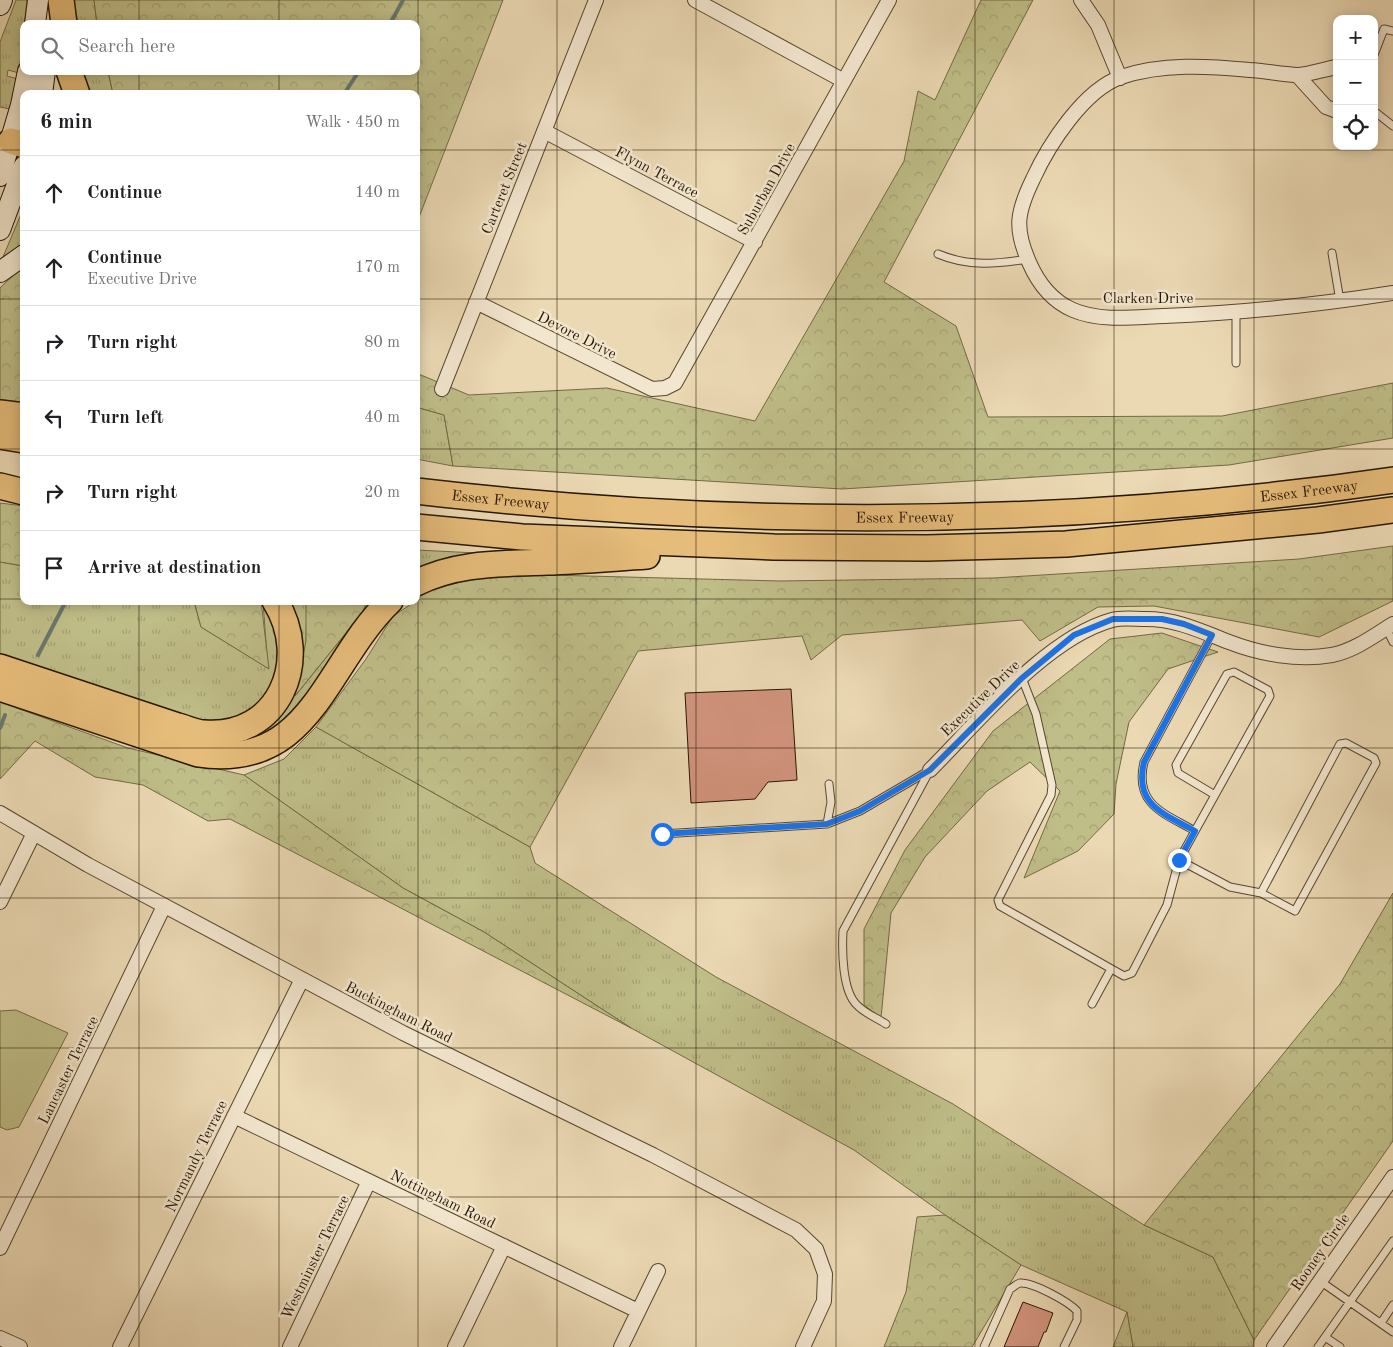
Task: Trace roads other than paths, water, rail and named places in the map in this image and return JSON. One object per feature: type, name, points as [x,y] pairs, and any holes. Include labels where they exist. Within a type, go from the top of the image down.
[{"type":"highway","points":[[61,0],[64,20]]},
{"type":"highway","points":[[70,75],[76,90]]},
{"type":"highway","points":[[0,413],[20,416]]},
{"type":"highway","points":[[0,436],[20,439]]},
{"type":"highway","name":"Essex Freeway","points":[[428,492],[535,503],[692,514],[780,518],[948,518],[1068,513],[1182,505],[1393,480]]},
{"type":"highway","points":[[0,484],[20,486]]},
{"type":"highway","points":[[0,484],[20,491]]},
{"type":"highway","name":"Essex Freeway","points":[[420,527],[522,537],[774,548],[927,548],[1066,544],[1318,520],[1393,510]]},
{"type":"highway","points":[[420,581],[449,569],[499,563],[548,562],[774,548]]},
{"type":"highway","points":[[0,667],[178,726],[204,733],[231,731],[255,722],[278,700],[286,682],[292,660],[291,642],[287,624],[277,605]]},
{"type":"highway","points":[[0,688],[198,754],[222,758],[246,755],[268,748],[286,736],[305,715],[328,684],[370,620],[386,605]]},
{"type":"main road","points":[[0,5],[2,0]]},
{"type":"main road","points":[[36,20],[38,0]]},
{"type":"main road","points":[[52,20],[55,0]]},
{"type":"main road","points":[[23,90],[27,75]]},
{"type":"main road","points":[[43,90],[44,75]]},
{"type":"main road","points":[[0,176],[20,101]]},
{"type":"main road","points":[[0,230],[20,177]]},
{"type":"main road","points":[[0,272],[20,259]]},
{"type":"street","name":"Carteret Street","points":[[442,389],[596,0]]},
{"type":"street","points":[[694,0],[844,81]]},
{"type":"street","name":"Suburban Drive","points":[[665,388],[675,383],[684,371],[889,0]]},
{"type":"street","points":[[1082,0],[1098,25],[1120,78]]},
{"type":"street","name":"Clarken Drive","points":[[1333,68],[1297,75],[1188,66],[1120,78],[1094,94],[1071,116],[1038,168],[1024,197],[1018,220],[1020,242],[1034,273],[1051,297],[1074,310],[1107,317],[1236,313],[1340,302],[1393,293]]},
{"type":"street","points":[[1297,75],[1326,106],[1333,109]]},
{"type":"street","name":"Flynn Terrace","points":[[544,131],[755,242]]},
{"type":"street","name":"Devore Drive","points":[[476,302],[632,381],[652,389],[665,388]]},
{"type":"street","name":"Executive Drive","points":[[930,770],[1022,678],[1074,635],[1113,619],[1162,619],[1184,624],[1248,650],[1267,654],[1333,655],[1356,646],[1390,626]]},
{"type":"street","name":"Buckingham Road","points":[[0,813],[164,906],[403,1033],[653,1155],[791,1226],[807,1238],[816,1249],[825,1274],[824,1301],[803,1347]]},
{"type":"street","points":[[0,902],[34,833]]},
{"type":"street","name":"Lancaster Terrace","points":[[0,1248],[164,906]]},
{"type":"street","name":"Normandy Terrace","points":[[120,1347],[302,979]]},
{"type":"street","name":"Nottingham Road","points":[[234,1116],[638,1311]]},
{"type":"street","name":"Rooney Circle","points":[[1274,1347],[1393,1177]]},
{"type":"street","name":"Westminster Terrace","points":[[290,1347],[369,1181]]},
{"type":"street","points":[[455,1347],[504,1246]]},
{"type":"street","points":[[621,1347],[658,1271]]},
{"type":"street","points":[[0,1338],[20,1347]]},
{"type":"lane","points":[[1378,44],[1384,29],[1393,30]]},
{"type":"lane","points":[[1378,114],[1393,126]]},
{"type":"lane","points":[[1332,253],[1340,302]]},
{"type":"lane","points":[[938,254],[956,262],[976,264],[1028,259]]},
{"type":"lane","points":[[1236,313],[1236,364]]},
{"type":"lane","points":[[1390,626],[1393,642]]},
{"type":"lane","points":[[1195,831],[1153,807],[1145,794],[1140,778],[1144,762],[1212,635]]},
{"type":"lane","points":[[1022,678],[1036,714],[1052,786],[1051,795],[998,900],[1000,906],[1124,976],[1132,973],[1167,905],[1179,860],[1216,795],[1270,696],[1268,690],[1234,672],[1227,674],[1176,765],[1178,773],[1216,795]]},
{"type":"lane","points":[[1179,860],[1230,887],[1261,893],[1295,911],[1376,763],[1374,758],[1346,743],[1340,744],[1261,893]]},
{"type":"lane","points":[[662,834],[827,824],[860,811],[930,770]]},
{"type":"lane","points":[[886,1024],[858,1006],[851,998],[842,956],[843,931],[930,770]]},
{"type":"lane","points":[[827,824],[831,802],[829,784]]},
{"type":"lane","points":[[1092,1004],[1111,969]]},
{"type":"lane","points":[[1318,1347],[1393,1241]]},
{"type":"lane","points":[[1320,1280],[1393,1332]]},
{"type":"lane","points":[[984,1347],[1010,1289],[1018,1283],[1027,1284],[1062,1300],[1070,1304],[1077,1311],[1077,1320],[1064,1347]]},
{"type":"lane","points":[[1381,1323],[1393,1305]]},
{"type":"lane","points":[[1325,1337],[1340,1347]]},
{"type":"waterway","points":[[392,20],[403,0]]},
{"type":"waterway","points":[[347,90],[356,75]]},
{"type":"waterway","points":[[38,655],[64,605]]},
{"type":"waterway","points":[[0,728],[5,715]]}]
